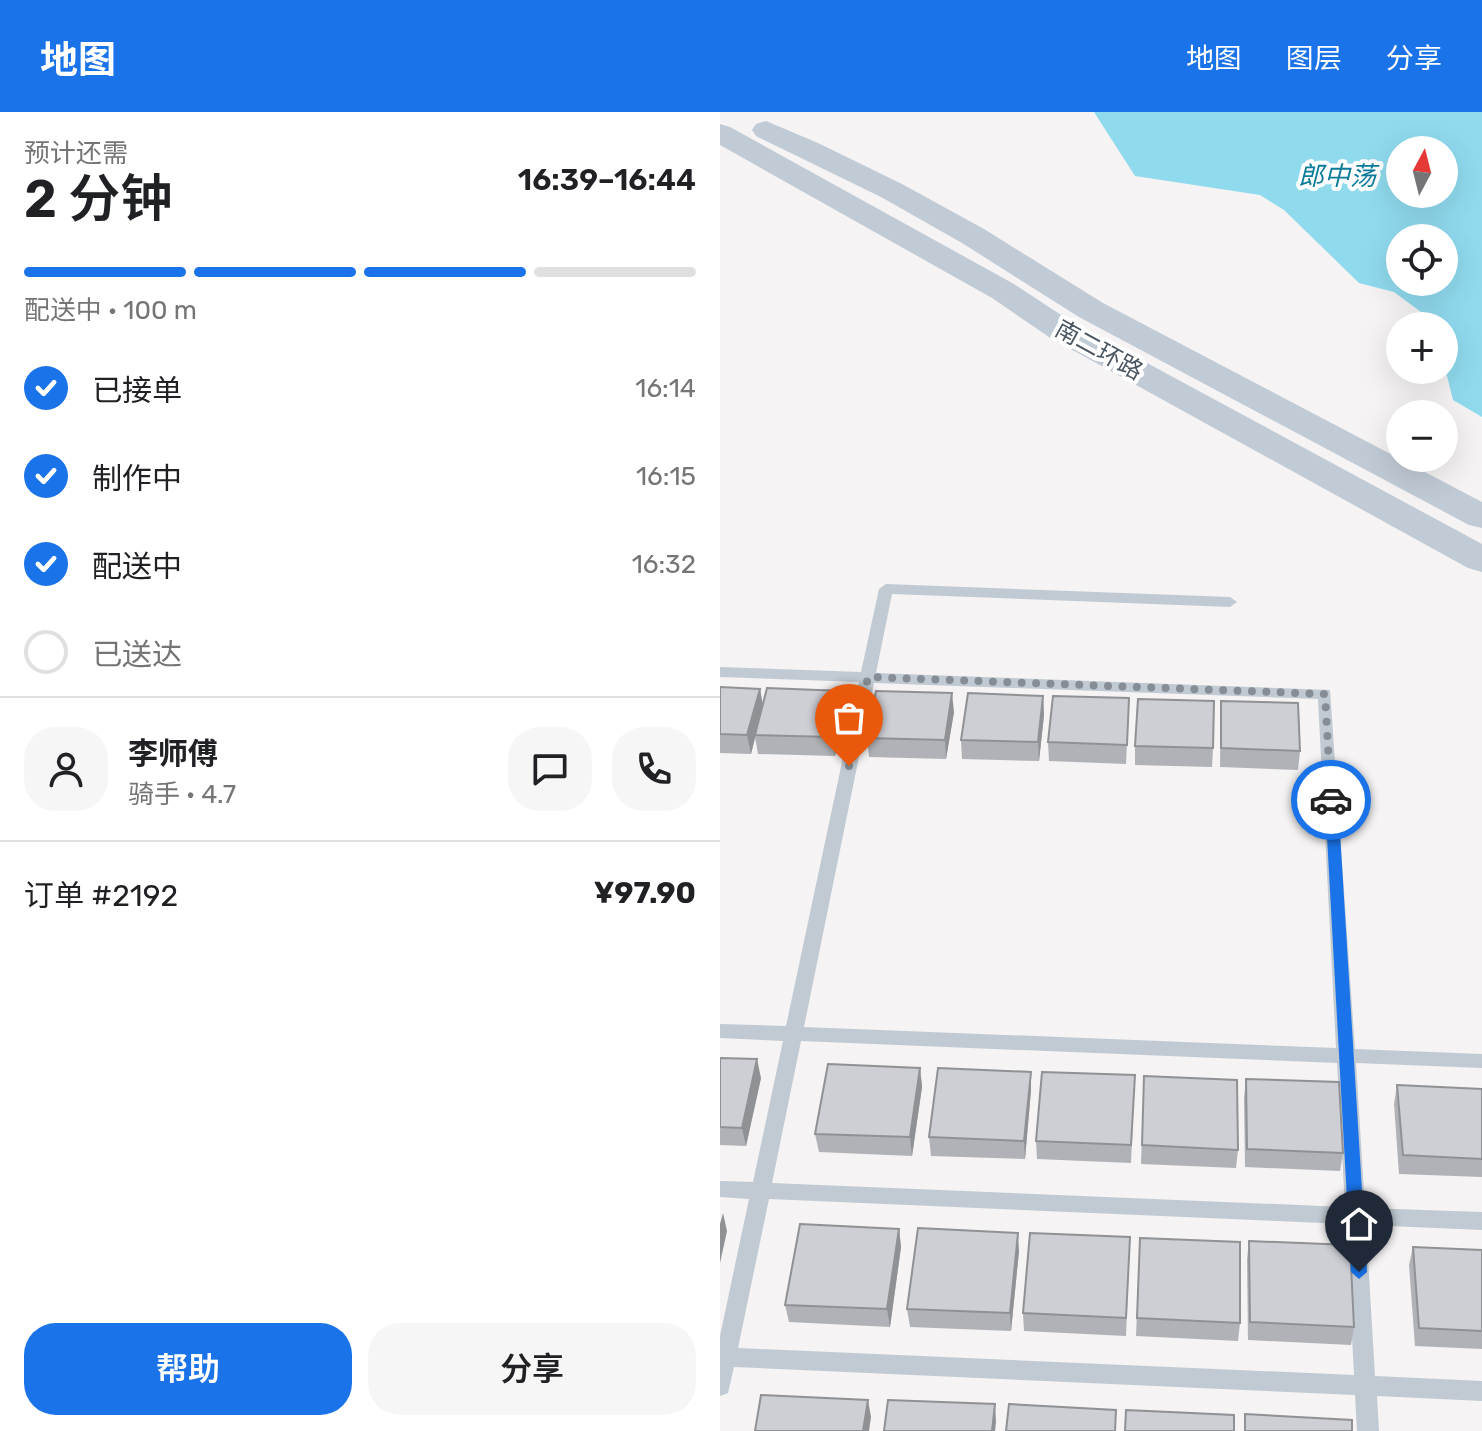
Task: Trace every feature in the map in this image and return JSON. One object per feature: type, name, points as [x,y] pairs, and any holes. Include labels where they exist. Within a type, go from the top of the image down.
[{"type":"main road","name":"南二环路","points":[[724,112],[831,158],[1031,271],[1091,310],[1482,517]]},
{"type":"main road","name":"南二环路","points":[[720,133],[1003,291],[1061,330],[1482,560]]},
{"type":"lane","points":[[720,1386],[723,1357],[761,1190],[886,589],[1230,602]]},
{"type":"lane","points":[[720,672],[1325,694],[1368,1431]]},
{"type":"lane","points":[[720,1031],[1482,1061]]},
{"type":"lane","points":[[720,1189],[1482,1221]]},
{"type":"lane","points":[[723,1357],[1482,1391]]},
{"type":"water","name":"郎中荡","points":[[1094,112],[1482,112],[1482,417],[1458,400],[1453,400],[1449,384],[1458,384],[1458,312],[1421,312],[1399,296],[1458,296],[1458,224],[1386,224],[1386,290],[1359,283],[1284,210],[1260,195],[1135,176]]},
{"type":"building","points":[[720,687],[760,689],[747,735],[720,734]]},
{"type":"building","points":[[767,688],[843,691],[832,737],[755,735]]},
{"type":"building","points":[[876,691],[952,693],[945,740],[867,738]]},
{"type":"building","points":[[968,693],[1043,696],[1038,742],[961,740]]},
{"type":"building","points":[[1053,696],[1129,698],[1127,745],[1048,742]]},
{"type":"building","points":[[1138,699],[1214,701],[1213,748],[1135,746]]},
{"type":"building","points":[[1221,701],[1298,703],[1300,751],[1221,748]]},
{"type":"building","points":[[720,1058],[757,1059],[742,1128],[720,1127]]},
{"type":"building","points":[[828,1064],[920,1068],[910,1137],[815,1134]]},
{"type":"building","points":[[938,1068],[1031,1072],[1024,1141],[929,1137]]},
{"type":"building","points":[[1042,1072],[1135,1075],[1131,1145],[1036,1141]]},
{"type":"building","points":[[1144,1076],[1237,1080],[1238,1150],[1142,1145]]},
{"type":"building","points":[[1246,1079],[1339,1082],[1343,1153],[1247,1149]]},
{"type":"building","points":[[1397,1085],[1482,1089],[1482,1159],[1403,1155]]},
{"type":"building","points":[[800,1224],[899,1229],[887,1309],[785,1305]]},
{"type":"building","points":[[918,1228],[1018,1233],[1010,1313],[907,1309]]},
{"type":"building","points":[[1030,1233],[1130,1237],[1126,1318],[1023,1313]]},
{"type":"building","points":[[1140,1238],[1240,1242],[1240,1323],[1137,1318]]},
{"type":"building","points":[[1249,1241],[1350,1245],[1354,1327],[1250,1322]]},
{"type":"building","points":[[1413,1247],[1482,1250],[1482,1331],[1419,1328]]},
{"type":"building","points":[[761,1395],[868,1400],[863,1431],[755,1431]]},
{"type":"building","points":[[888,1400],[995,1404],[992,1431],[884,1431]]},
{"type":"building","points":[[1009,1404],[1116,1410],[1115,1431],[1006,1431]]},
{"type":"building","points":[[1126,1410],[1234,1415],[1234,1431],[1125,1431]]},
{"type":"building","points":[[1245,1414],[1352,1420],[1352,1431],[1245,1431]]},
{"type":"way so far","points":[[849,766],[868,677],[1325,694],[1331,800]]},
{"type":"route","points":[[1331,800],[1359,1272]]}]
